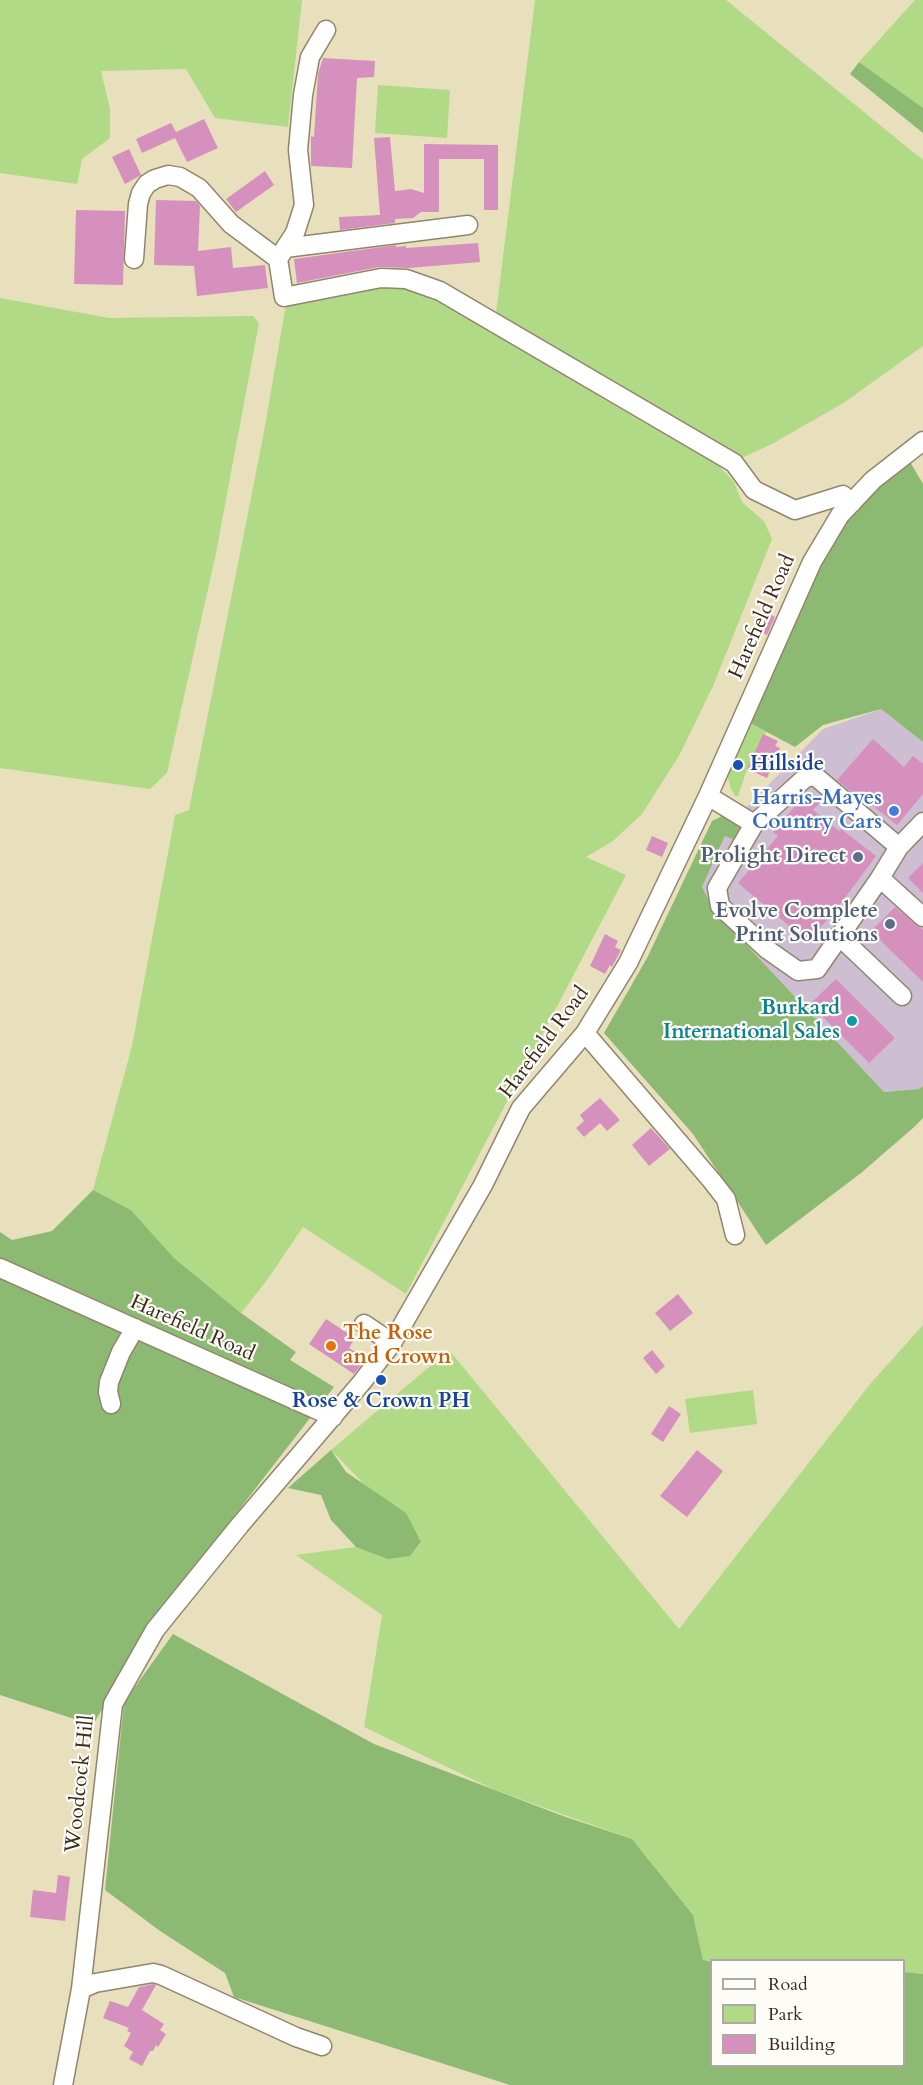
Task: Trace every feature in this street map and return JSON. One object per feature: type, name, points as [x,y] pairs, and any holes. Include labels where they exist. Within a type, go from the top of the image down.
[{"type":"street","points":[[326,30],[310,57],[303,96],[298,150],[304,206],[295,233],[282,253],[284,297],[381,278],[406,279],[440,291],[734,463],[754,490],[795,510],[843,495],[852,503]]},
{"type":"street","points":[[134,259],[138,204],[141,193],[147,184],[168,175],[180,177],[199,188],[231,224],[282,253],[468,225]]},
{"type":"street","name":"Harefield Road","points":[[0,1268],[333,1417],[392,1343],[483,1185],[521,1108],[585,1033],[628,963],[708,796],[812,562],[840,515],[873,480],[923,441]]},
{"type":"street","points":[[899,848],[815,776],[806,778],[754,824],[717,888],[720,906],[768,950],[798,971],[817,969],[899,848],[923,822]]},
{"type":"street","points":[[708,796],[754,824]]},
{"type":"street","points":[[880,878],[923,917]]},
{"type":"street","points":[[839,936],[902,996]]},
{"type":"street","points":[[585,1033],[726,1199],[735,1235]]},
{"type":"street","points":[[364,1324],[392,1343]]},
{"type":"street","points":[[111,1404],[108,1382],[135,1328]]},
{"type":"street","name":"Woodcock Hill","points":[[63,2085],[81,1989],[113,1704],[155,1630],[240,1525],[333,1417]]},
{"type":"street","points":[[81,1989],[95,1983],[153,1973],[296,2037],[322,2046]]},
{"type":"shaded area","points":[[881,709],[923,742],[923,1086],[919,1089],[884,1092],[713,909],[701,887],[728,831],[741,813],[823,729]]},
{"type":"green space","points":[[0,0],[302,0],[288,127],[215,118],[186,69],[101,71],[110,109],[110,138],[82,159],[77,184],[0,173]]},
{"type":"green space","points":[[535,0],[726,0],[923,160],[923,346],[845,402],[772,444],[737,460],[496,313]]},
{"type":"green space","points":[[915,0],[923,0],[923,108],[859,62]]},
{"type":"green space","points":[[859,62],[923,108],[923,133],[850,74]]},
{"type":"green space","points":[[378,85],[450,90],[447,138],[375,133]]},
{"type":"green space","points":[[405,285],[444,301],[612,404],[719,466],[734,482],[742,502],[764,521],[772,539],[713,686],[680,754],[642,814],[613,841],[586,857],[626,875],[406,1294],[303,1227],[241,1313],[174,1258],[131,1210],[93,1190],[132,1046],[175,815],[189,810],[264,432],[286,304],[343,290]]},
{"type":"green space","points":[[0,298],[109,318],[253,316],[259,323],[216,553],[167,773],[150,789],[0,768]]},
{"type":"green space","points":[[909,460],[923,484],[923,742],[881,709],[823,725],[795,747],[750,723],[826,553],[848,517],[872,491]]},
{"type":"green space","points":[[750,723],[766,732],[747,769],[738,796],[735,796],[727,775]]},
{"type":"green space","points":[[724,815],[741,827],[737,841],[725,836],[702,887],[713,909],[884,1092],[919,1089],[923,1086],[923,1118],[861,1173],[766,1245],[693,1134],[604,1033],[647,958],[712,821]]},
{"type":"green space","points":[[93,1190],[131,1210],[174,1258],[241,1313],[296,1352],[290,1360],[334,1387],[153,1621],[93,1725],[0,1695],[0,1232],[12,1240],[52,1231]]},
{"type":"green space","points":[[923,1325],[923,1974],[905,1972],[905,1959],[703,1960],[693,1915],[632,1839],[495,1790],[364,1727],[382,1615],[296,1555],[356,1547],[410,1556],[421,1543],[331,1450],[449,1350],[679,1629],[871,1383]]},
{"type":"green space","points":[[753,1390],[757,1424],[690,1433],[685,1399]]},
{"type":"green space","points":[[331,1450],[346,1472],[406,1513],[421,1542],[410,1556],[388,1559],[356,1547],[331,1520],[321,1495],[288,1488]]},
{"type":"green space","points":[[173,1634],[374,1744],[563,1816],[632,1839],[693,1915],[703,1960],[710,1961],[710,2067],[905,2067],[905,1972],[923,1974],[923,2085],[510,2085],[234,1997],[225,1973],[160,1931],[105,1890],[124,1702]]},
{"type":"building","points":[[323,58],[375,61],[374,77],[357,78],[352,168],[311,166],[311,136],[314,137],[318,74]]},
{"type":"building","points":[[204,119],[218,148],[187,162],[175,138],[142,153],[136,139],[171,123],[176,132]]},
{"type":"building","points":[[390,137],[395,191],[411,189],[424,193],[424,144],[498,145],[498,210],[484,210],[484,159],[439,159],[439,212],[421,212],[413,218],[395,219],[395,223],[340,230],[339,217],[380,215],[374,138]]},
{"type":"building","points":[[129,149],[141,175],[125,184],[112,157]]},
{"type":"building","points":[[265,171],[274,185],[236,212],[226,199]]},
{"type":"building","points":[[156,200],[196,201],[200,206],[198,251],[231,247],[233,268],[265,265],[268,288],[197,296],[194,266],[154,265]]},
{"type":"building","points":[[76,210],[125,211],[123,285],[74,284]]},
{"type":"building","points":[[478,243],[480,262],[409,268],[379,267],[297,283],[294,259],[396,245],[396,247],[406,246],[406,248]]},
{"type":"building","points":[[766,612],[775,617],[767,635],[756,629]]},
{"type":"building","points":[[763,734],[778,741],[775,746],[780,748],[767,778],[747,769]]},
{"type":"building","points":[[873,739],[904,767],[913,756],[923,764],[923,794],[897,825],[837,780]]},
{"type":"building","points":[[808,791],[821,801],[813,810],[876,856],[836,910],[809,940],[796,927],[794,930],[738,883],[778,836],[773,832]]},
{"type":"building","points":[[652,836],[668,843],[662,857],[646,850]]},
{"type":"building","points":[[923,863],[923,893],[908,878]]},
{"type":"building","points":[[895,907],[923,930],[923,982],[871,931]]},
{"type":"building","points":[[605,934],[618,941],[615,947],[621,950],[612,967],[610,965],[605,974],[590,966]]},
{"type":"building","name":"Burkard International Sales","points":[[836,979],[895,1038],[869,1063],[810,1004]]},
{"type":"building","points":[[600,1098],[620,1120],[607,1131],[600,1123],[584,1137],[576,1128],[584,1121],[580,1115]]},
{"type":"building","points":[[651,1128],[670,1149],[649,1166],[632,1145]]},
{"type":"building","points":[[678,1294],[693,1313],[670,1331],[655,1313]]},
{"type":"building","name":"The Rose and Crown","points":[[326,1319],[355,1338],[349,1348],[366,1359],[354,1374],[309,1344]]},
{"type":"building","points":[[652,1350],[665,1366],[656,1374],[643,1358]]},
{"type":"building","points":[[669,1406],[681,1414],[663,1442],[651,1434]]},
{"type":"building","points":[[697,1450],[723,1471],[687,1517],[660,1496]]},
{"type":"building","points":[[58,1875],[70,1877],[65,1921],[30,1917],[33,1890],[56,1893]]},
{"type":"building","points":[[156,1985],[142,2010],[164,2024],[160,2030],[166,2034],[158,2047],[156,2045],[153,2051],[150,2051],[142,2066],[129,2059],[133,2052],[124,2046],[131,2033],[127,2031],[129,2028],[103,2018],[110,2001],[128,2007],[139,1987]]},
{"type":"place","name":"Hillside","points":[[738,765]]},
{"type":"place","name":"Harris-Mayes Country Cars","points":[[894,811]]},
{"type":"place","name":"Prolight Direct","points":[[858,857]]},
{"type":"place","name":"Evolve Complete Print Solutions","points":[[890,924]]},
{"type":"place","name":"Burkard International Sales","points":[[852,1021]]},
{"type":"place","name":"The Rose and Crown","points":[[331,1346]]},
{"type":"place","name":"Rose & Crown PH","points":[[381,1380]]}]
